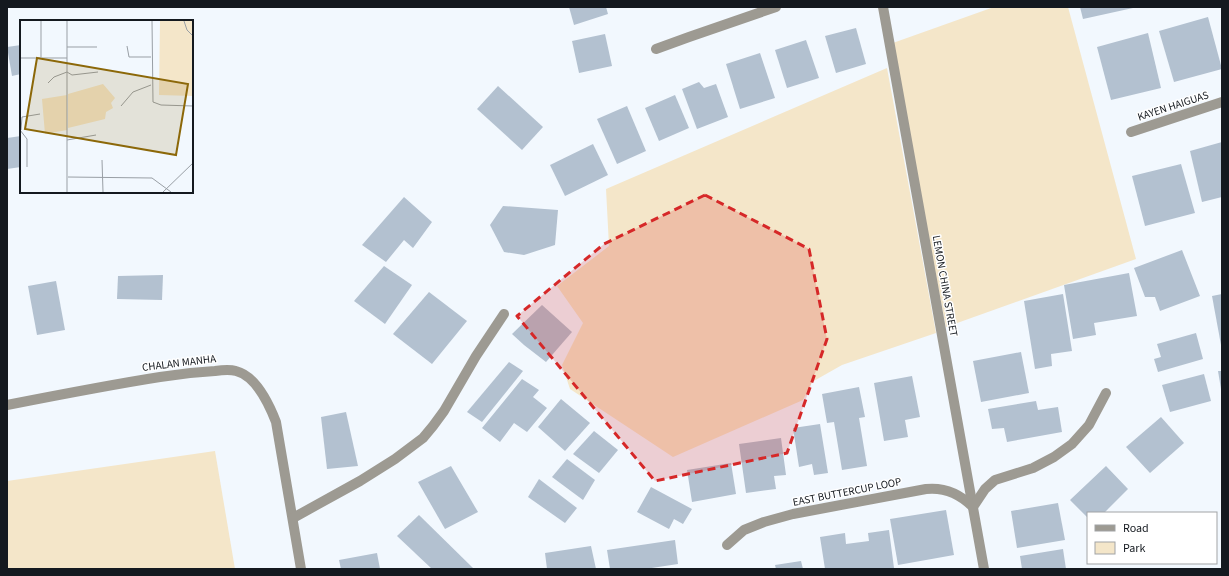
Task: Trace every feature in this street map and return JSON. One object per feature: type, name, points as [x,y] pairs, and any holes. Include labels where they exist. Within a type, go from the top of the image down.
[{"type":"street","points":[[656,49],[776,7]]},
{"type":"street","name":"LEMON CHINA STREET","points":[[883,7],[984,569]]},
{"type":"street","name":"KAYEN HAIGUAS","points":[[1131,132],[1222,102]]},
{"type":"street","points":[[293,518],[360,481],[395,459],[423,438],[444,410],[476,356],[504,314]]},
{"type":"street","name":"CHALAN MANHA","points":[[7,405],[94,387],[189,372],[227,370],[236,371],[245,375],[258,386],[270,406],[276,422],[301,569]]},
{"type":"street","points":[[973,507],[984,489],[995,480],[1032,468],[1054,457],[1072,444],[1089,425],[1106,393]]},
{"type":"street","name":"EAST BUTTERCUP LOOP","points":[[727,545],[744,530],[764,522],[792,514],[926,489],[934,488],[951,492],[965,500],[973,507]]},
{"type":"highlighted area","points":[[705,195],[809,249],[827,339],[787,453],[655,481],[517,316],[604,244]]},
{"type":"green space","points":[[994,7],[1068,7],[1136,259],[946,327],[890,44]]},
{"type":"green space","points":[[887,68],[936,333],[842,365],[812,382],[803,400],[673,457],[570,389],[562,365],[583,323],[557,286],[609,246],[606,189]]},
{"type":"green space","points":[[215,451],[235,569],[7,569],[7,481]]},
{"type":"building","points":[[569,7],[606,7],[608,14],[574,25]]},
{"type":"building","points":[[1080,7],[1133,7],[1133,8],[1083,19]]},
{"type":"building","points":[[1208,17],[1222,69],[1174,82],[1159,31]]},
{"type":"building","points":[[856,28],[866,64],[836,73],[825,36]]},
{"type":"building","points":[[1148,33],[1161,88],[1111,100],[1097,47]]},
{"type":"building","points":[[605,34],[612,66],[579,73],[572,41]]},
{"type":"building","points":[[806,40],[819,78],[787,88],[775,50]]},
{"type":"building","points":[[20,45],[20,74],[12,76],[7,47]]},
{"type":"building","points":[[760,53],[775,98],[740,109],[726,64]]},
{"type":"building","points":[[699,82],[704,88],[716,84],[728,117],[697,129],[682,89]]},
{"type":"building","points":[[498,86],[543,127],[522,150],[477,109]]},
{"type":"building","points":[[675,95],[689,128],[659,141],[645,108]]},
{"type":"building","points":[[627,106],[646,151],[617,164],[597,119]]},
{"type":"building","points":[[20,136],[20,167],[7,169],[7,138]]},
{"type":"building","points":[[1222,142],[1222,197],[1202,202],[1190,151]]},
{"type":"building","points":[[593,144],[608,175],[565,196],[550,165]]},
{"type":"building","points":[[1181,164],[1195,213],[1145,226],[1132,176]]},
{"type":"building","points":[[404,197],[432,222],[413,248],[404,240],[386,262],[362,245]]},
{"type":"building","points":[[503,206],[558,210],[555,245],[524,255],[504,252],[490,225]]},
{"type":"building","points":[[1182,250],[1200,296],[1160,311],[1155,297],[1145,297],[1134,268]]},
{"type":"building","points":[[384,266],[412,285],[385,324],[354,301]]},
{"type":"building","points":[[1129,273],[1137,316],[1094,323],[1096,335],[1073,339],[1064,285]]},
{"type":"building","points":[[163,275],[162,300],[117,299],[118,276]]},
{"type":"building","points":[[56,281],[65,330],[37,335],[28,286]]},
{"type":"building","points":[[429,292],[467,321],[432,364],[393,334]]},
{"type":"building","points":[[1063,294],[1072,351],[1051,354],[1052,366],[1035,369],[1024,301]]},
{"type":"building","points":[[1222,294],[1222,345],[1221,345],[1212,296]]},
{"type":"building","points":[[542,305],[572,332],[546,362],[512,334]]},
{"type":"building","points":[[1196,333],[1203,359],[1158,372],[1154,359],[1161,357],[1157,344]]},
{"type":"building","points":[[1021,352],[1029,393],[981,402],[973,361]]},
{"type":"building","points":[[509,362],[523,371],[482,422],[467,412]]},
{"type":"building","points":[[1218,371],[1222,371],[1222,389],[1221,389]]},
{"type":"building","points":[[1204,374],[1211,401],[1170,412],[1162,385]]},
{"type":"building","points":[[912,376],[920,417],[905,420],[908,437],[884,441],[874,383]]},
{"type":"building","points":[[522,379],[539,390],[533,397],[547,408],[527,432],[514,423],[500,442],[482,428]]},
{"type":"building","points":[[859,387],[865,417],[859,418],[867,466],[842,470],[834,422],[827,423],[822,394]]},
{"type":"building","points":[[561,399],[590,423],[565,451],[538,427]]},
{"type":"building","points":[[1036,401],[1038,410],[1058,407],[1062,432],[1007,442],[1004,428],[992,429],[988,409]]},
{"type":"building","points":[[346,412],[358,466],[327,469],[321,417]]},
{"type":"building","points":[[1161,417],[1184,443],[1150,473],[1126,447]]},
{"type":"building","points":[[820,424],[828,473],[814,475],[812,464],[799,467],[793,428]]},
{"type":"building","points":[[594,431],[618,450],[599,473],[573,454]]},
{"type":"building","points":[[781,438],[786,475],[774,476],[776,489],[746,493],[739,444]]},
{"type":"building","points":[[567,459],[595,480],[583,500],[552,477]]},
{"type":"building","points":[[731,463],[736,494],[692,502],[687,470]]},
{"type":"building","points":[[451,466],[478,512],[445,529],[418,482]]},
{"type":"building","points":[[1106,466],[1128,489],[1105,512],[1087,512],[1087,517],[1070,500]]},
{"type":"building","points":[[539,479],[577,508],[565,523],[528,497]]},
{"type":"building","points":[[651,487],[692,509],[683,524],[674,519],[669,529],[637,512]]},
{"type":"building","points":[[1058,503],[1065,540],[1017,548],[1011,511]]},
{"type":"building","points":[[946,510],[954,555],[898,565],[890,519]]},
{"type":"building","points":[[419,515],[474,569],[432,569],[397,536]]},
{"type":"building","points":[[889,530],[894,568],[825,569],[820,537],[845,533],[846,544],[869,541],[868,533]]},
{"type":"building","points":[[675,540],[678,564],[645,569],[610,569],[607,550]]},
{"type":"building","points":[[591,546],[596,569],[547,569],[545,553]]},
{"type":"building","points":[[1063,549],[1066,569],[1022,569],[1020,556]]},
{"type":"building","points":[[377,553],[380,569],[341,569],[339,560]]},
{"type":"building","points":[[801,561],[803,569],[776,569],[775,565]]}]
